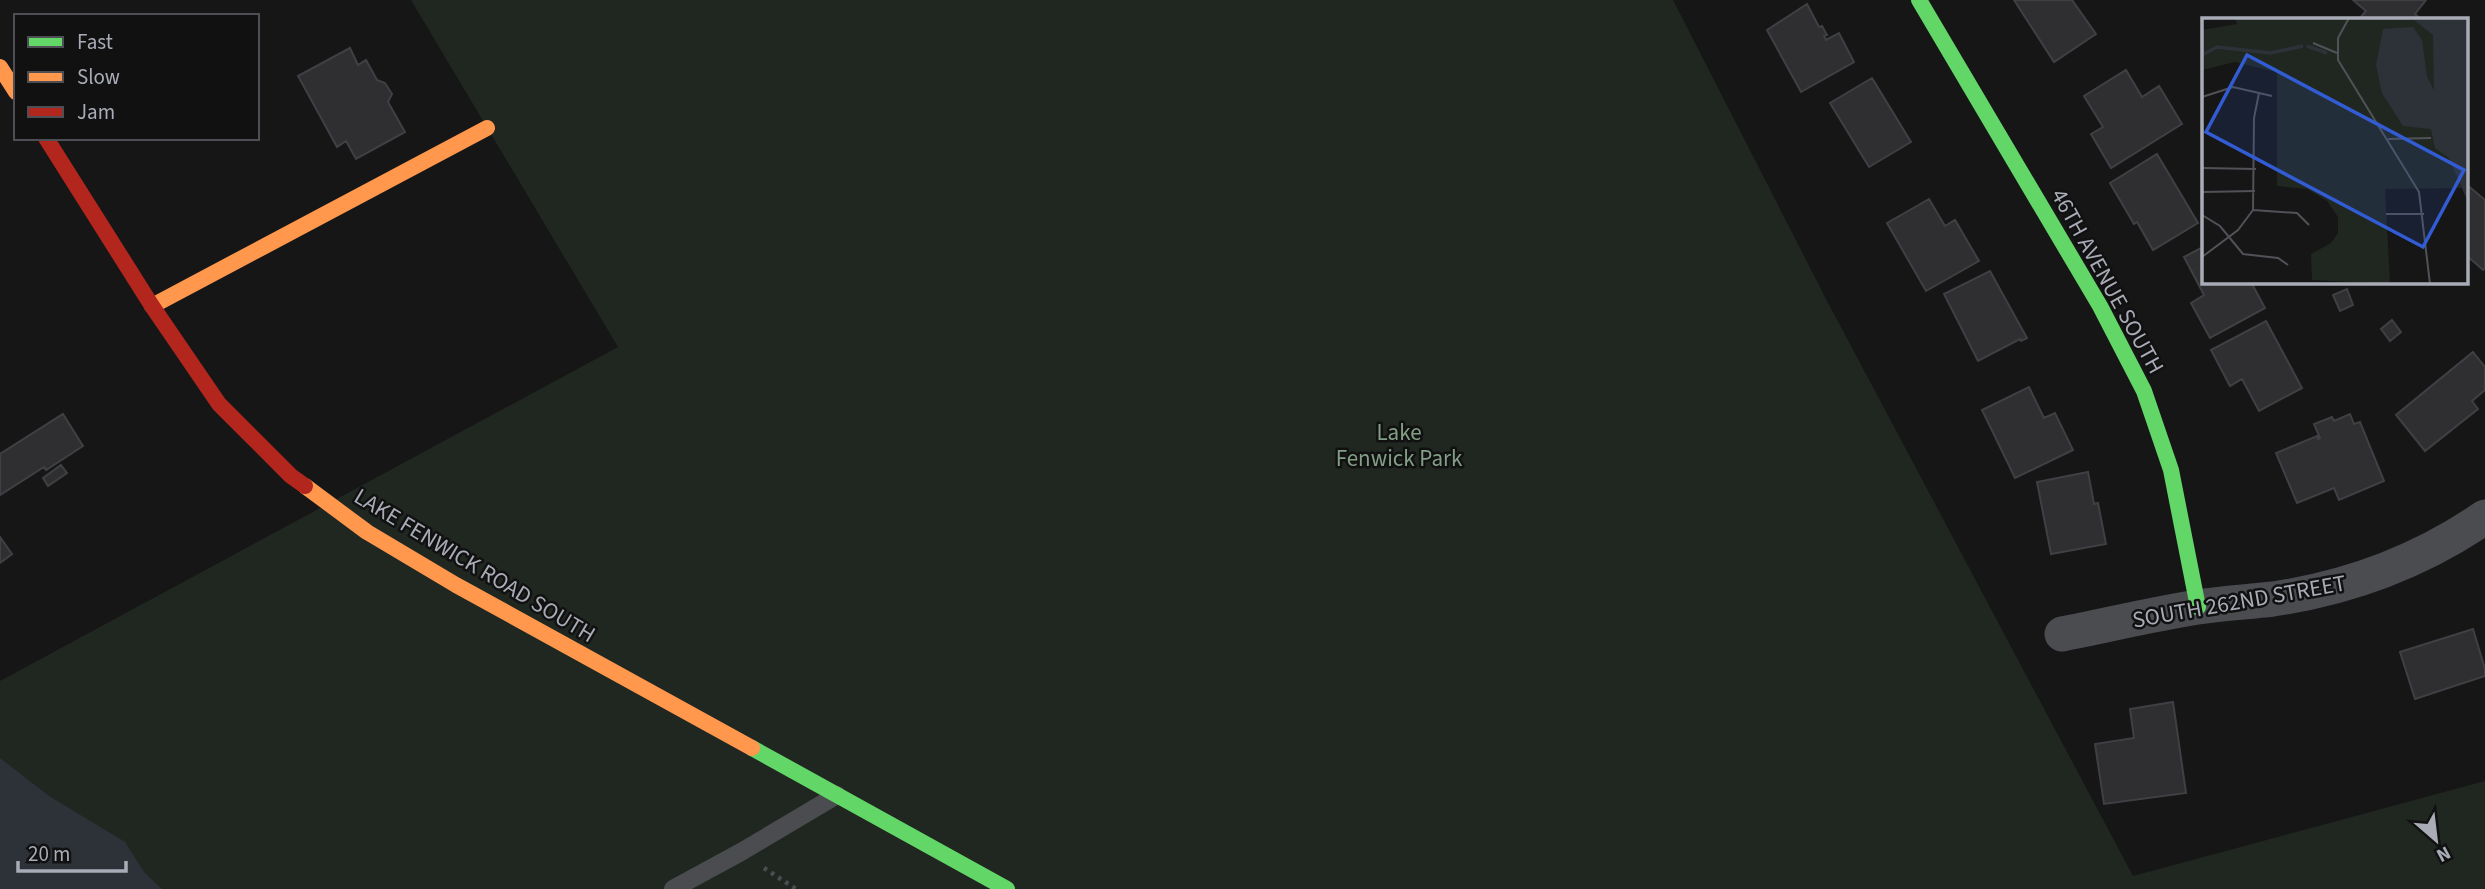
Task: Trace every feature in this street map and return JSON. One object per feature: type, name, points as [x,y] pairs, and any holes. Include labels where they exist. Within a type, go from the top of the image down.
[{"type":"street","name":"46TH AVENUE SOUTH","points":[[1919,0],[2088,285],[2124,351],[2153,413],[2178,495],[2188,565],[2198,607]]},
{"type":"street","points":[[0,67],[14,89]]},
{"type":"street","points":[[152,306],[487,128]]},
{"type":"street","name":"LAKE FENWICK ROAD SOUTH","points":[[47,140],[152,306],[219,404],[291,475],[367,532],[456,585],[1007,889]]},
{"type":"street","name":"SOUTH 262ND STREET","points":[[2062,634],[2198,607],[2274,599],[2346,584],[2401,565],[2458,536],[2485,517]]},
{"type":"lane","points":[[673,889],[836,795]]},
{"type":"green space","name":"Lake Fenwick Park","points":[[411,0],[1673,0],[1826,299],[2133,876],[2485,781],[2485,889],[0,889],[0,681],[618,347]]},
{"type":"shaded area","points":[[0,758],[49,796],[125,842],[144,872],[162,889],[0,889]]},
{"type":"building","points":[[2014,0],[2072,0],[2096,34],[2054,62]]},
{"type":"building","points":[[2353,0],[2426,0],[2415,14],[2419,18],[2360,18],[2366,11]]},
{"type":"building","points":[[1807,4],[1819,27],[1822,26],[1827,35],[1824,36],[1826,40],[1839,33],[1854,62],[1801,92],[1767,30]]},
{"type":"building","points":[[350,48],[358,65],[366,60],[377,80],[385,83],[392,94],[388,102],[405,132],[356,159],[346,141],[337,147],[298,76]]},
{"type":"building","points":[[2126,70],[2142,97],[2159,86],[2182,124],[2111,168],[2091,134],[2103,127],[2084,96]]},
{"type":"building","points":[[1872,78],[1911,142],[1869,167],[1830,103]]},
{"type":"building","points":[[2157,154],[2198,223],[2153,250],[2110,183]]},
{"type":"building","points":[[2468,186],[2485,200],[2483,270],[2468,257]]},
{"type":"building","points":[[1929,199],[1945,226],[1955,220],[1979,261],[1926,291],[1887,223]]},
{"type":"building","points":[[2202,248],[2202,284],[2252,284],[2265,308],[2210,338],[2191,303],[2204,295],[2184,257]]},
{"type":"building","points":[[1990,271],[2027,338],[1978,361],[1944,294]]},
{"type":"building","points":[[2347,289],[2353,305],[2340,311],[2333,295]]},
{"type":"building","points":[[2392,320],[2401,332],[2390,341],[2381,329]]},
{"type":"building","points":[[2266,321],[2302,388],[2259,411],[2242,379],[2230,386],[2211,350]]},
{"type":"building","points":[[2473,352],[2485,367],[2485,390],[2472,401],[2478,409],[2425,451],[2396,415]]},
{"type":"building","points":[[2029,387],[2044,418],[2055,413],[2073,450],[2015,478],[1982,410]]},
{"type":"building","points":[[63,414],[83,446],[0,495],[0,454]]},
{"type":"building","points":[[2350,414],[2354,424],[2360,422],[2384,481],[2339,500],[2334,488],[2297,503],[2276,453],[2317,436],[2320,438],[2314,424],[2332,417],[2334,421]]},
{"type":"building","points":[[61,465],[67,473],[48,486],[43,478]]},
{"type":"building","points":[[2088,472],[2094,504],[2098,503],[2106,544],[2051,554],[2037,482]]},
{"type":"building","points":[[0,537],[12,554],[0,563]]},
{"type":"building","points":[[2473,629],[2485,676],[2415,699],[2400,652]]},
{"type":"building","points":[[2173,702],[2186,793],[2104,804],[2095,744],[2134,738],[2130,709]]},
{"type":"traffic: fast","points":[[1919,0],[2100,306],[2144,391],[2171,470],[2198,607]]},
{"type":"traffic: fast","points":[[752,748],[1007,889]]},
{"type":"traffic: slow","points":[[0,67],[14,89]]},
{"type":"traffic: slow","points":[[152,306],[487,128]]},
{"type":"traffic: slow","points":[[305,486],[367,532],[456,585],[752,748]]},
{"type":"traffic: jam","points":[[47,140],[152,306],[219,404],[291,476],[305,486]]}]
